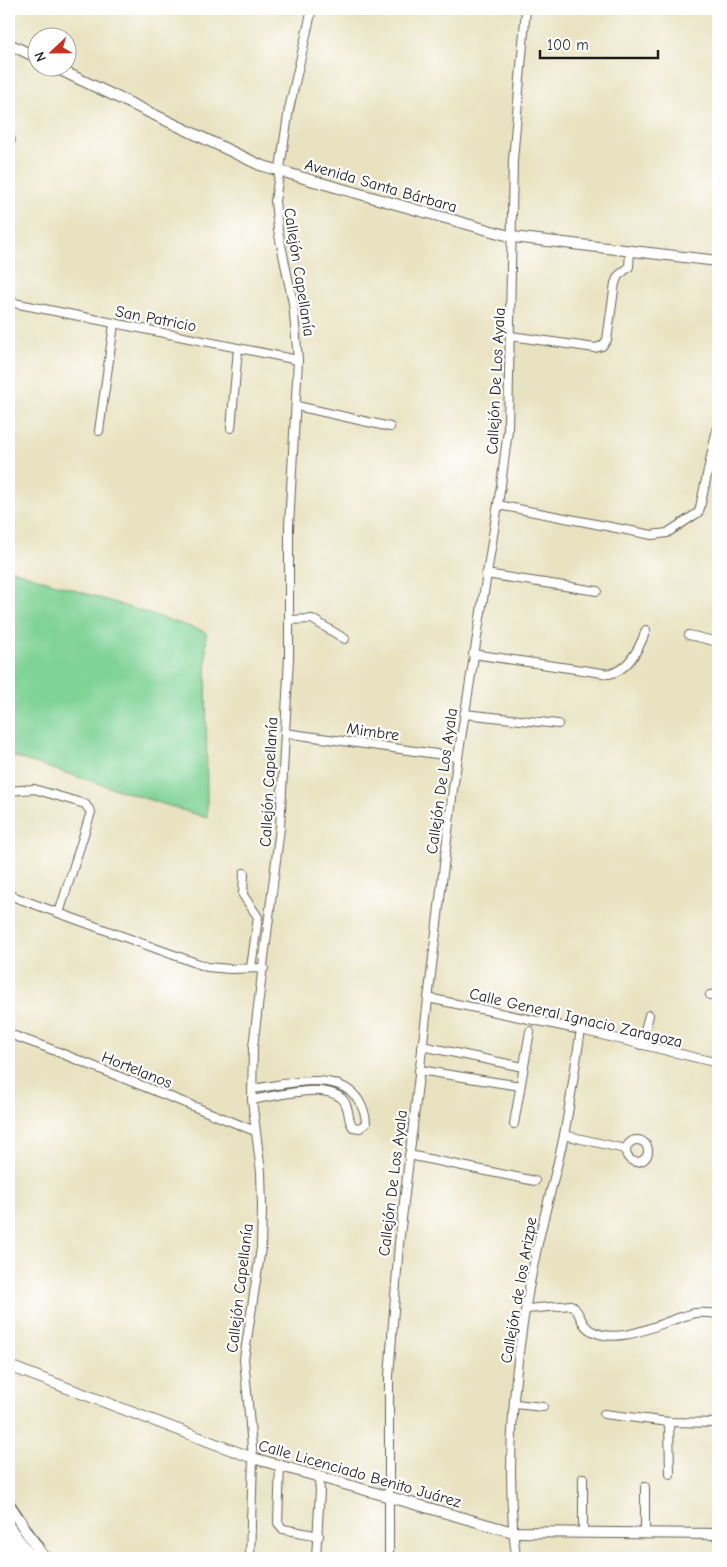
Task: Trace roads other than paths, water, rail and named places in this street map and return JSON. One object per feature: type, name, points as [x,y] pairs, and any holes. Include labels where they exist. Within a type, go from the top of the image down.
[{"type":"main road","points":[[9,1505],[12,1525],[32,1558]]},
{"type":"main road","points":[[12,1525],[44,1558]]},
{"type":"street","name":"Callejón Capellanía","points":[[250,1558],[253,1458],[244,1359],[261,1248],[261,1182],[252,1100],[253,1047],[280,828],[289,620],[289,526],[298,360],[293,303],[275,214],[279,170],[294,85],[312,9]]},
{"type":"street","name":"Callejón De Los Ayala","points":[[388,1558],[393,1301],[419,1070],[458,757],[498,506],[508,430],[514,152],[526,9]]},
{"type":"street","points":[[9,44],[28,53]]},
{"type":"street","name":"Avenida Santa Bárbara","points":[[77,78],[239,156],[279,170],[469,226],[513,237],[718,261]]},
{"type":"street","points":[[511,336],[595,348],[602,346],[607,340],[615,284],[628,267],[630,251]]},
{"type":"street","name":"San Patricio","points":[[9,302],[298,360]]},
{"type":"street","points":[[99,431],[114,324]]},
{"type":"street","points":[[231,428],[238,349]]},
{"type":"street","points":[[297,406],[390,427]]},
{"type":"street","points":[[498,506],[652,534],[667,533],[698,512],[718,424]]},
{"type":"street","points":[[486,574],[597,591]]},
{"type":"street","points":[[289,620],[312,619],[345,639]]},
{"type":"street","points":[[473,654],[608,674],[616,671],[633,657],[642,644],[646,630]]},
{"type":"street","points":[[689,635],[718,642]]},
{"type":"street","points":[[464,714],[558,724]]},
{"type":"street","name":"Mimbre","points":[[285,733],[458,757]]},
{"type":"street","points":[[9,791],[34,789],[85,804],[89,807],[90,812],[74,871],[59,913]]},
{"type":"street","points":[[244,873],[242,895],[258,917],[250,968]]},
{"type":"street","points":[[9,894],[206,967],[264,968]]},
{"type":"street","name":"Calle General Ignacio Zaragoza","points":[[428,998],[581,1030],[718,1063]]},
{"type":"street","points":[[641,1045],[650,1015]]},
{"type":"street","name":"Callejón de los Arizpe","points":[[516,1558],[513,1532],[513,1452],[519,1355],[536,1254],[564,1135],[581,1030]]},
{"type":"street","points":[[514,1124],[530,1031]]},
{"type":"street","name":"Hortelanos","points":[[9,1034],[255,1131]]},
{"type":"street","points":[[422,1046],[523,1067]]},
{"type":"street","points":[[419,1070],[520,1086]]},
{"type":"street","points":[[252,1089],[327,1081],[341,1085],[357,1099],[366,1117],[366,1123],[360,1128],[353,1127],[344,1101],[331,1092],[312,1091],[252,1100]]},
{"type":"street","points":[[282,1086],[282,1095]]},
{"type":"street","points":[[564,1135],[625,1149]]},
{"type":"street","points":[[409,1155],[535,1181]]},
{"type":"street","points":[[527,1309],[571,1305],[592,1332],[608,1336],[622,1335],[653,1327],[693,1314],[718,1314]]},
{"type":"street","name":"Calle Licenciado Benito Juárez","points":[[9,1366],[253,1458],[513,1532],[718,1534]]},
{"type":"street","points":[[515,1404],[543,1406]]},
{"type":"street","points":[[604,1414],[668,1422],[718,1423]]},
{"type":"street","points":[[668,1422],[670,1474]]},
{"type":"street","points":[[280,1465],[278,1523],[283,1529],[319,1536]]},
{"type":"street","points":[[316,1558],[319,1536],[320,1490],[318,1475]]},
{"type":"street","points":[[583,1478],[583,1533]]},
{"type":"street","points":[[645,1487],[646,1533]]},
{"type":"street","points":[[12,1525],[22,1558]]},
{"type":"street","points":[[12,1525],[50,1558]]}]
